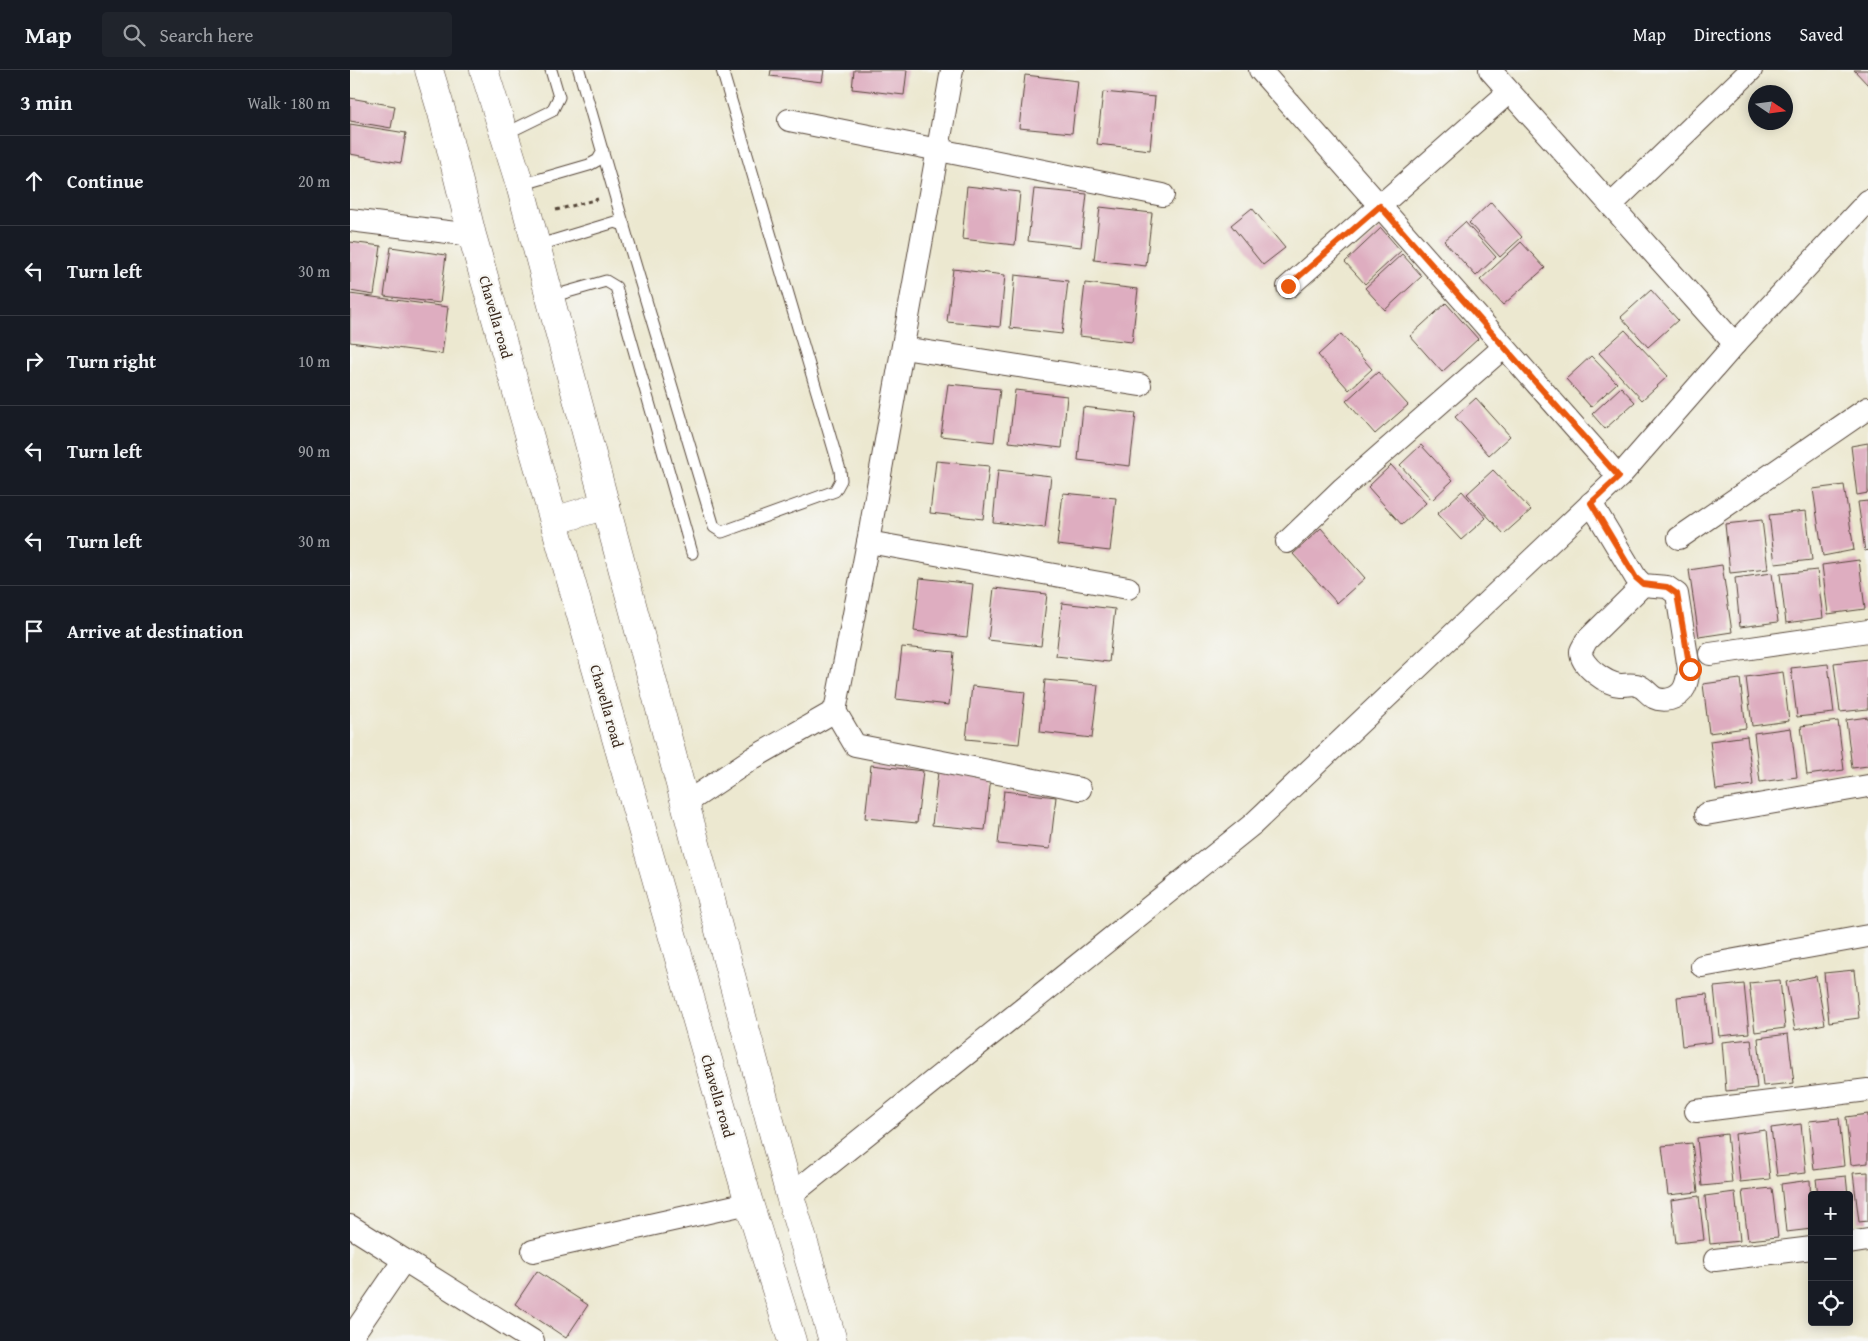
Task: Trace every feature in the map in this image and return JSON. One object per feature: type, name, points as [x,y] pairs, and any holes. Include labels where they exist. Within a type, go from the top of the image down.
[{"type":"highway","name":"Chavella road","points":[[428,70],[442,113],[472,235],[749,1203],[792,1341]]},
{"type":"highway","points":[[484,70],[520,185],[790,1196],[833,1341]]},
{"type":"highway","points":[[554,521],[606,506]]},
{"type":"street","points":[[952,70],[868,542],[835,711],[854,745],[1080,789]]},
{"type":"street","points":[[1260,70],[1619,477]]},
{"type":"street","points":[[1490,70],[1735,344]]},
{"type":"street","points":[[1611,205],[1740,74]]},
{"type":"street","points":[[1288,286],[1509,92]]},
{"type":"street","points":[[789,120],[1163,195]]},
{"type":"street","points":[[790,1196],[1253,824],[1619,477],[1735,344],[1868,201]]},
{"type":"street","points":[[350,220],[472,235]]},
{"type":"street","points":[[1287,542],[1344,488],[1504,347]]},
{"type":"street","points":[[903,348],[1140,385]]},
{"type":"street","points":[[1679,538],[1868,408]]},
{"type":"street","points":[[1591,503],[1636,578],[1643,584],[1667,587],[1677,594],[1690,669],[1684,690],[1678,696],[1667,700],[1655,698],[1639,685],[1620,685],[1608,682],[1598,676],[1583,659],[1581,650],[1586,641],[1643,584]]},
{"type":"street","points":[[868,542],[1128,588]]},
{"type":"street","points":[[1710,654],[1868,631]]},
{"type":"street","points":[[686,804],[753,758],[835,711]]},
{"type":"street","points":[[1706,814],[1868,786]]},
{"type":"street","points":[[1702,966],[1868,936]]},
{"type":"street","points":[[1696,1111],[1868,1090]]},
{"type":"street","points":[[533,1252],[749,1203]]},
{"type":"street","points":[[350,1226],[533,1341]]},
{"type":"street","points":[[1853,1242],[1868,1240]]},
{"type":"street","points":[[1715,1260],[1808,1248]]},
{"type":"street","points":[[350,1339],[404,1260]]},
{"type":"lane","points":[[504,134],[552,111],[559,98],[551,70]]},
{"type":"lane","points":[[580,70],[714,526],[722,532],[835,491],[841,480],[840,470],[722,70]]},
{"type":"lane","points":[[520,185],[590,165],[598,160],[603,151]]},
{"type":"lane","points":[[536,246],[615,222],[624,225]]},
{"type":"lane","points":[[550,297],[606,281],[616,287],[692,553]]},
{"type":"path","points":[[528,217],[615,194]]},
{"type":"building","points":[[771,70],[824,70],[822,82],[770,76]]},
{"type":"building","points":[[854,70],[907,70],[904,95],[852,89]]},
{"type":"building","points":[[1854,70],[1868,70],[1868,85]]},
{"type":"building","points":[[1025,75],[1078,81],[1072,133],[1019,128]]},
{"type":"building","points":[[1103,92],[1155,97],[1150,150],[1097,144]]},
{"type":"building","points":[[350,98],[395,106],[391,128],[350,121]]},
{"type":"building","points":[[350,124],[406,133],[401,163],[350,154]]},
{"type":"building","points":[[967,186],[1020,192],[1015,245],[962,239]]},
{"type":"building","points":[[1034,189],[1087,194],[1081,247],[1028,241]]},
{"type":"building","points":[[1491,202],[1522,237],[1500,257],[1469,223]]},
{"type":"building","points":[[1100,207],[1152,213],[1146,266],[1094,260]]},
{"type":"building","points":[[1252,208],[1285,248],[1263,265],[1231,225]]},
{"type":"building","points":[[1465,222],[1496,257],[1476,276],[1444,241]]},
{"type":"building","points":[[1381,228],[1401,251],[1365,284],[1345,262]]},
{"type":"building","points":[[350,242],[381,246],[374,295],[350,291]]},
{"type":"building","points":[[1521,242],[1545,268],[1503,305],[1480,280]]},
{"type":"building","points":[[391,247],[446,255],[440,303],[384,296]]},
{"type":"building","points":[[1402,254],[1422,276],[1385,310],[1365,288]]},
{"type":"building","points":[[953,269],[1005,275],[1000,327],[947,322]]},
{"type":"building","points":[[1015,275],[1068,281],[1062,334],[1010,328]]},
{"type":"building","points":[[1085,283],[1138,289],[1132,342],[1079,336]]},
{"type":"building","points":[[1651,290],[1678,320],[1648,347],[1621,317]]},
{"type":"building","points":[[350,294],[448,307],[442,354],[350,342]]},
{"type":"building","points":[[1446,303],[1478,339],[1442,372],[1410,336]]},
{"type":"building","points":[[1625,330],[1668,376],[1642,400],[1599,353]]},
{"type":"building","points":[[1341,334],[1372,369],[1349,390],[1318,355]]},
{"type":"building","points":[[1591,356],[1617,383],[1591,407],[1566,379]]},
{"type":"building","points":[[1378,372],[1408,405],[1375,434],[1346,401]]},
{"type":"building","points":[[948,384],[1000,389],[994,442],[941,436]]},
{"type":"building","points":[[1621,387],[1635,402],[1605,429],[1592,414]]},
{"type":"building","points":[[1015,390],[1067,396],[1062,448],[1009,442]]},
{"type":"building","points":[[1476,398],[1510,436],[1489,455],[1455,417]]},
{"type":"building","points":[[1083,407],[1136,413],[1130,466],[1078,460]]},
{"type":"building","points":[[1868,443],[1868,493],[1857,495],[1851,446]]},
{"type":"building","points":[[1421,445],[1453,480],[1432,500],[1400,465]]},
{"type":"building","points":[[936,461],[989,466],[983,519],[930,513]]},
{"type":"building","points":[[1391,465],[1426,503],[1402,525],[1368,487]]},
{"type":"building","points":[[998,470],[1051,476],[1045,528],[993,522]]},
{"type":"building","points":[[1493,470],[1531,510],[1504,534],[1467,494]]},
{"type":"building","points":[[1844,485],[1854,550],[1823,556],[1813,489]]},
{"type":"building","points":[[1462,491],[1486,518],[1461,540],[1437,514]]},
{"type":"building","points":[[1063,493],[1116,498],[1110,551],[1057,545]]},
{"type":"building","points":[[1868,501],[1868,550],[1865,551],[1858,502]]},
{"type":"building","points":[[1806,511],[1812,560],[1775,564],[1769,515]]},
{"type":"building","points":[[1762,520],[1768,569],[1730,573],[1725,524]]},
{"type":"building","points":[[1321,528],[1365,578],[1337,603],[1293,554]]},
{"type":"building","points":[[1859,560],[1865,609],[1828,614],[1822,565]]},
{"type":"building","points":[[1722,565],[1732,632],[1699,637],[1689,570]]},
{"type":"building","points":[[1817,570],[1823,618],[1786,623],[1780,574]]},
{"type":"building","points":[[1772,573],[1778,622],[1740,627],[1735,578]]},
{"type":"building","points":[[920,578],[973,584],[967,637],[914,631]]},
{"type":"building","points":[[994,588],[1047,594],[1041,646],[988,640]]},
{"type":"building","points":[[1062,603],[1115,609],[1109,662],[1056,656]]},
{"type":"building","points":[[902,647],[954,652],[949,705],[896,699]]},
{"type":"building","points":[[1868,659],[1868,709],[1840,712],[1834,663]]},
{"type":"building","points":[[1828,664],[1834,713],[1797,717],[1791,668]]},
{"type":"building","points":[[1783,672],[1789,721],[1752,726],[1746,677]]},
{"type":"building","points":[[1740,679],[1746,728],[1709,733],[1703,684]]},
{"type":"building","points":[[1045,680],[1098,685],[1092,738],[1040,732]]},
{"type":"building","points":[[972,686],[1025,692],[1019,744],[966,739]]},
{"type":"building","points":[[1868,717],[1868,766],[1852,768],[1846,720]]},
{"type":"building","points":[[1838,721],[1844,770],[1807,775],[1801,726]]},
{"type":"building","points":[[1791,728],[1797,777],[1760,782],[1754,733]]},
{"type":"building","points":[[1747,736],[1753,785],[1716,790],[1710,741]]},
{"type":"building","points":[[871,765],[923,771],[917,823],[865,818]]},
{"type":"building","points":[[938,772],[991,778],[985,830],[932,825]]},
{"type":"building","points":[[1004,791],[1056,797],[1050,849],[998,844]]},
{"type":"building","points":[[1854,970],[1859,1018],[1829,1022],[1824,973]]},
{"type":"building","points":[[1816,976],[1825,1024],[1795,1030],[1786,982]]},
{"type":"building","points":[[1780,980],[1785,1028],[1755,1032],[1749,983]]},
{"type":"building","points":[[1744,984],[1749,1033],[1719,1036],[1714,987]]},
{"type":"building","points":[[1707,994],[1712,1042],[1682,1046],[1677,997]]},
{"type":"building","points":[[1788,1034],[1794,1083],[1763,1086],[1758,1038]]},
{"type":"building","points":[[1751,1039],[1757,1088],[1726,1091],[1722,1042]]},
{"type":"building","points":[[1868,1114],[1868,1163],[1851,1165],[1846,1117]]},
{"type":"building","points":[[1839,1118],[1844,1166],[1814,1170],[1809,1121]]},
{"type":"building","points":[[1801,1124],[1806,1173],[1777,1176],[1771,1128]]},
{"type":"building","points":[[1765,1130],[1770,1179],[1740,1182],[1735,1134]]},
{"type":"building","points":[[1727,1134],[1732,1183],[1702,1186],[1697,1138]]},
{"type":"building","points":[[1692,1143],[1698,1192],[1668,1195],[1662,1146]]},
{"type":"building","points":[[1868,1172],[1868,1221],[1859,1222],[1853,1173]]},
{"type":"building","points":[[1846,1176],[1848,1191],[1818,1191],[1816,1179]]},
{"type":"building","points":[[1810,1180],[1810,1191],[1808,1191],[1808,1229],[1786,1232],[1781,1184]]},
{"type":"building","points":[[1772,1188],[1778,1237],[1748,1240],[1742,1191]]},
{"type":"building","points":[[1735,1192],[1740,1241],[1710,1244],[1705,1196]]},
{"type":"building","points":[[1699,1196],[1704,1240],[1676,1243],[1671,1200]]},
{"type":"building","points":[[537,1271],[588,1305],[566,1338],[515,1304]]},
{"type":"route","points":[[1288,286],[1380,206],[1619,477],[1591,503],[1636,578],[1643,584],[1667,587],[1677,594],[1690,669]]}]
